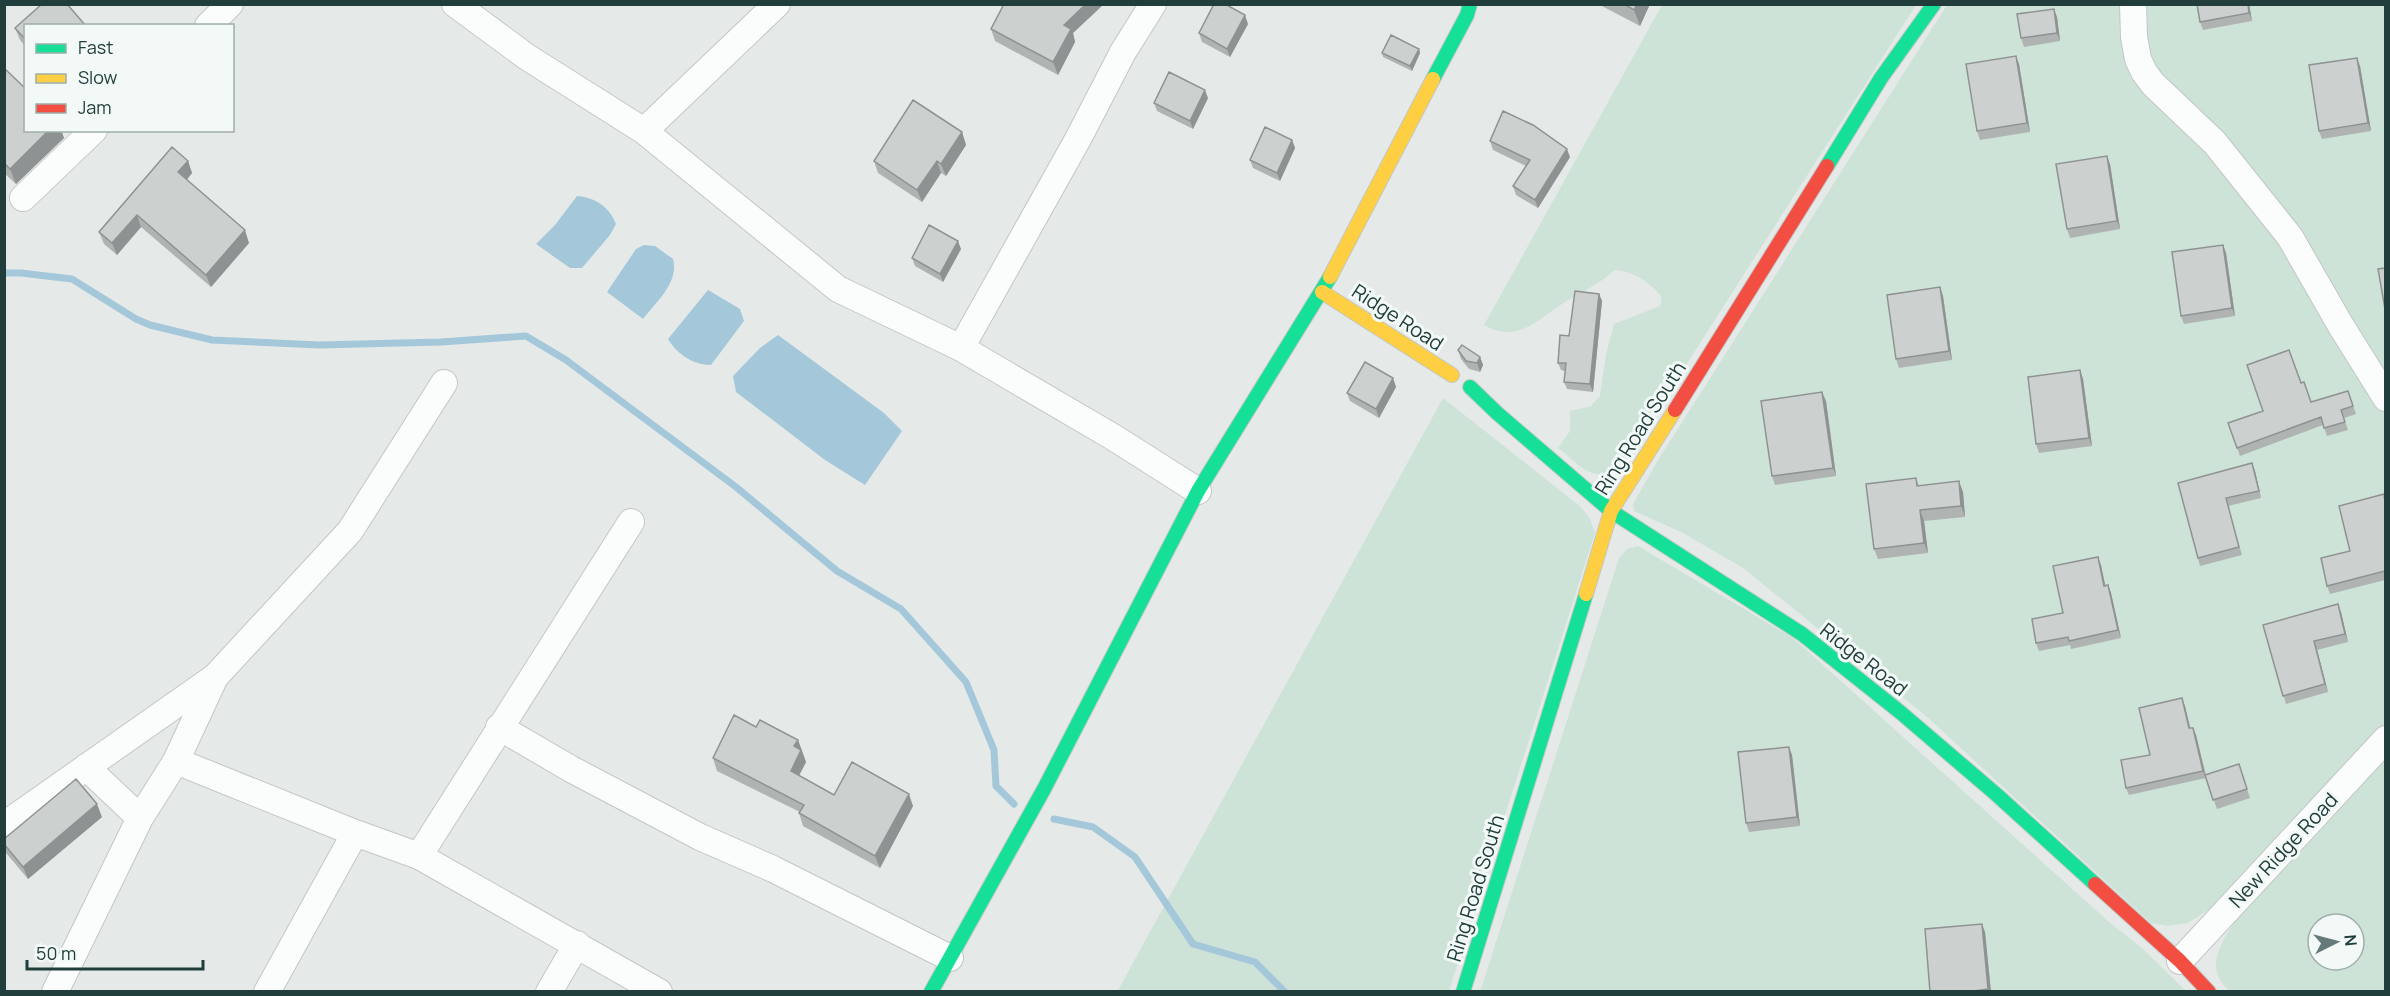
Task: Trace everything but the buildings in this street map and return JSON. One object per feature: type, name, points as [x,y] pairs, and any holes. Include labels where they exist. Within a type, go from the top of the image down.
[{"type":"street","points":[[210,24],[231,4]]},
{"type":"street","points":[[455,4],[527,57],[644,131],[838,289],[961,348],[1113,437],[1198,491]]},
{"type":"street","points":[[644,131],[777,4]]},
{"type":"street","points":[[961,348],[1078,140],[1123,52],[1153,4]]},
{"type":"street","points":[[931,992],[1044,789],[1198,491],[1322,292],[1467,15],[1470,4]]},
{"type":"street","name":"Ring Road South","points":[[1463,992],[1611,510],[1881,78],[1934,4]]},
{"type":"street","points":[[2133,4],[2133,38],[2144,72],[2153,84],[2215,143],[2290,237],[2385,398]]},
{"type":"street","points":[[23,198],[92,132]]},
{"type":"street","name":"Ridge Road","points":[[1322,292],[1452,375]]},
{"type":"street","points":[[4,825],[215,677],[350,531],[444,383]]},
{"type":"street","name":"Ridge Road","points":[[1470,387],[1497,413],[1611,510],[1802,634],[1900,712],[1997,795],[2180,961],[2209,992]]},
{"type":"street","points":[[419,856],[631,522]]},
{"type":"street","points":[[55,992],[140,818],[176,761],[215,677]]},
{"type":"street","points":[[499,727],[700,837],[773,869],[950,958]]},
{"type":"street","name":"New Ridge Road","points":[[2180,961],[2385,739]]},
{"type":"street","points":[[176,761],[355,833],[419,856],[659,992]]},
{"type":"street","points":[[86,767],[140,818]]},
{"type":"street","points":[[267,992],[355,833]]},
{"type":"street","points":[[549,992],[577,944]]},
{"type":"green space","points":[[1662,5],[1916,5],[1619,470],[1600,474],[1592,473],[1558,448],[1570,431],[1570,411],[1591,406],[1600,396],[1606,354],[1614,324],[1660,306],[1662,298],[1635,275],[1615,270],[1541,319],[1520,330],[1497,331],[1484,325]]},
{"type":"green space","points":[[1947,5],[2385,5],[2385,723],[2230,896],[2188,923],[2167,926],[2151,923],[1926,716],[1743,568],[1683,533],[1634,511],[1633,504],[1658,460]]},
{"type":"green space","points":[[1443,398],[1581,507],[1590,519],[1595,533],[1449,991],[1117,992]]},
{"type":"green space","points":[[1638,546],[1793,638],[2108,921],[2143,949],[2186,991],[1480,992],[1619,558],[1627,549]]},
{"type":"green space","points":[[2385,758],[2385,991],[2230,991],[2217,973],[2216,964],[2226,935],[2238,917]]},
{"type":"water","points":[[577,196],[589,198],[601,204],[616,224],[610,235],[582,268],[570,268],[536,244],[555,225]]},
{"type":"water","points":[[644,245],[655,246],[673,259],[674,268],[666,291],[643,319],[607,292],[636,249]]},
{"type":"water","points":[[708,290],[740,309],[744,321],[711,365],[686,358],[668,339]]},
{"type":"water","points":[[778,335],[884,413],[902,431],[865,485],[825,460],[736,392],[733,376],[760,348]]},
{"type":"waterway","points":[[4,273],[72,279],[136,319],[150,325],[212,340],[319,345],[441,342],[526,336],[566,360],[736,487],[837,571],[901,609],[966,682],[994,750],[996,786],[1014,804]]},
{"type":"waterway","points":[[1054,819],[1093,827],[1135,857],[1193,944],[1255,962],[1285,992]]},
{"type":"traffic: fast","points":[[1433,79],[1467,15],[1470,4]]},
{"type":"traffic: fast","points":[[1827,166],[1881,78],[1934,4]]},
{"type":"traffic: fast","points":[[931,992],[1044,789],[1198,491],[1330,277]]},
{"type":"traffic: fast","points":[[1470,387],[1611,511],[1802,634],[1900,712],[1997,795],[2095,884]]},
{"type":"traffic: fast","points":[[1463,992],[1586,594]]},
{"type":"traffic: slow","points":[[1330,277],[1433,79]]},
{"type":"traffic: slow","points":[[1322,292],[1452,375]]},
{"type":"traffic: slow","points":[[1586,594],[1611,511],[1675,410]]},
{"type":"traffic: jam","points":[[1675,410],[1827,166]]},
{"type":"traffic: jam","points":[[2095,884],[2180,961],[2209,992]]}]
